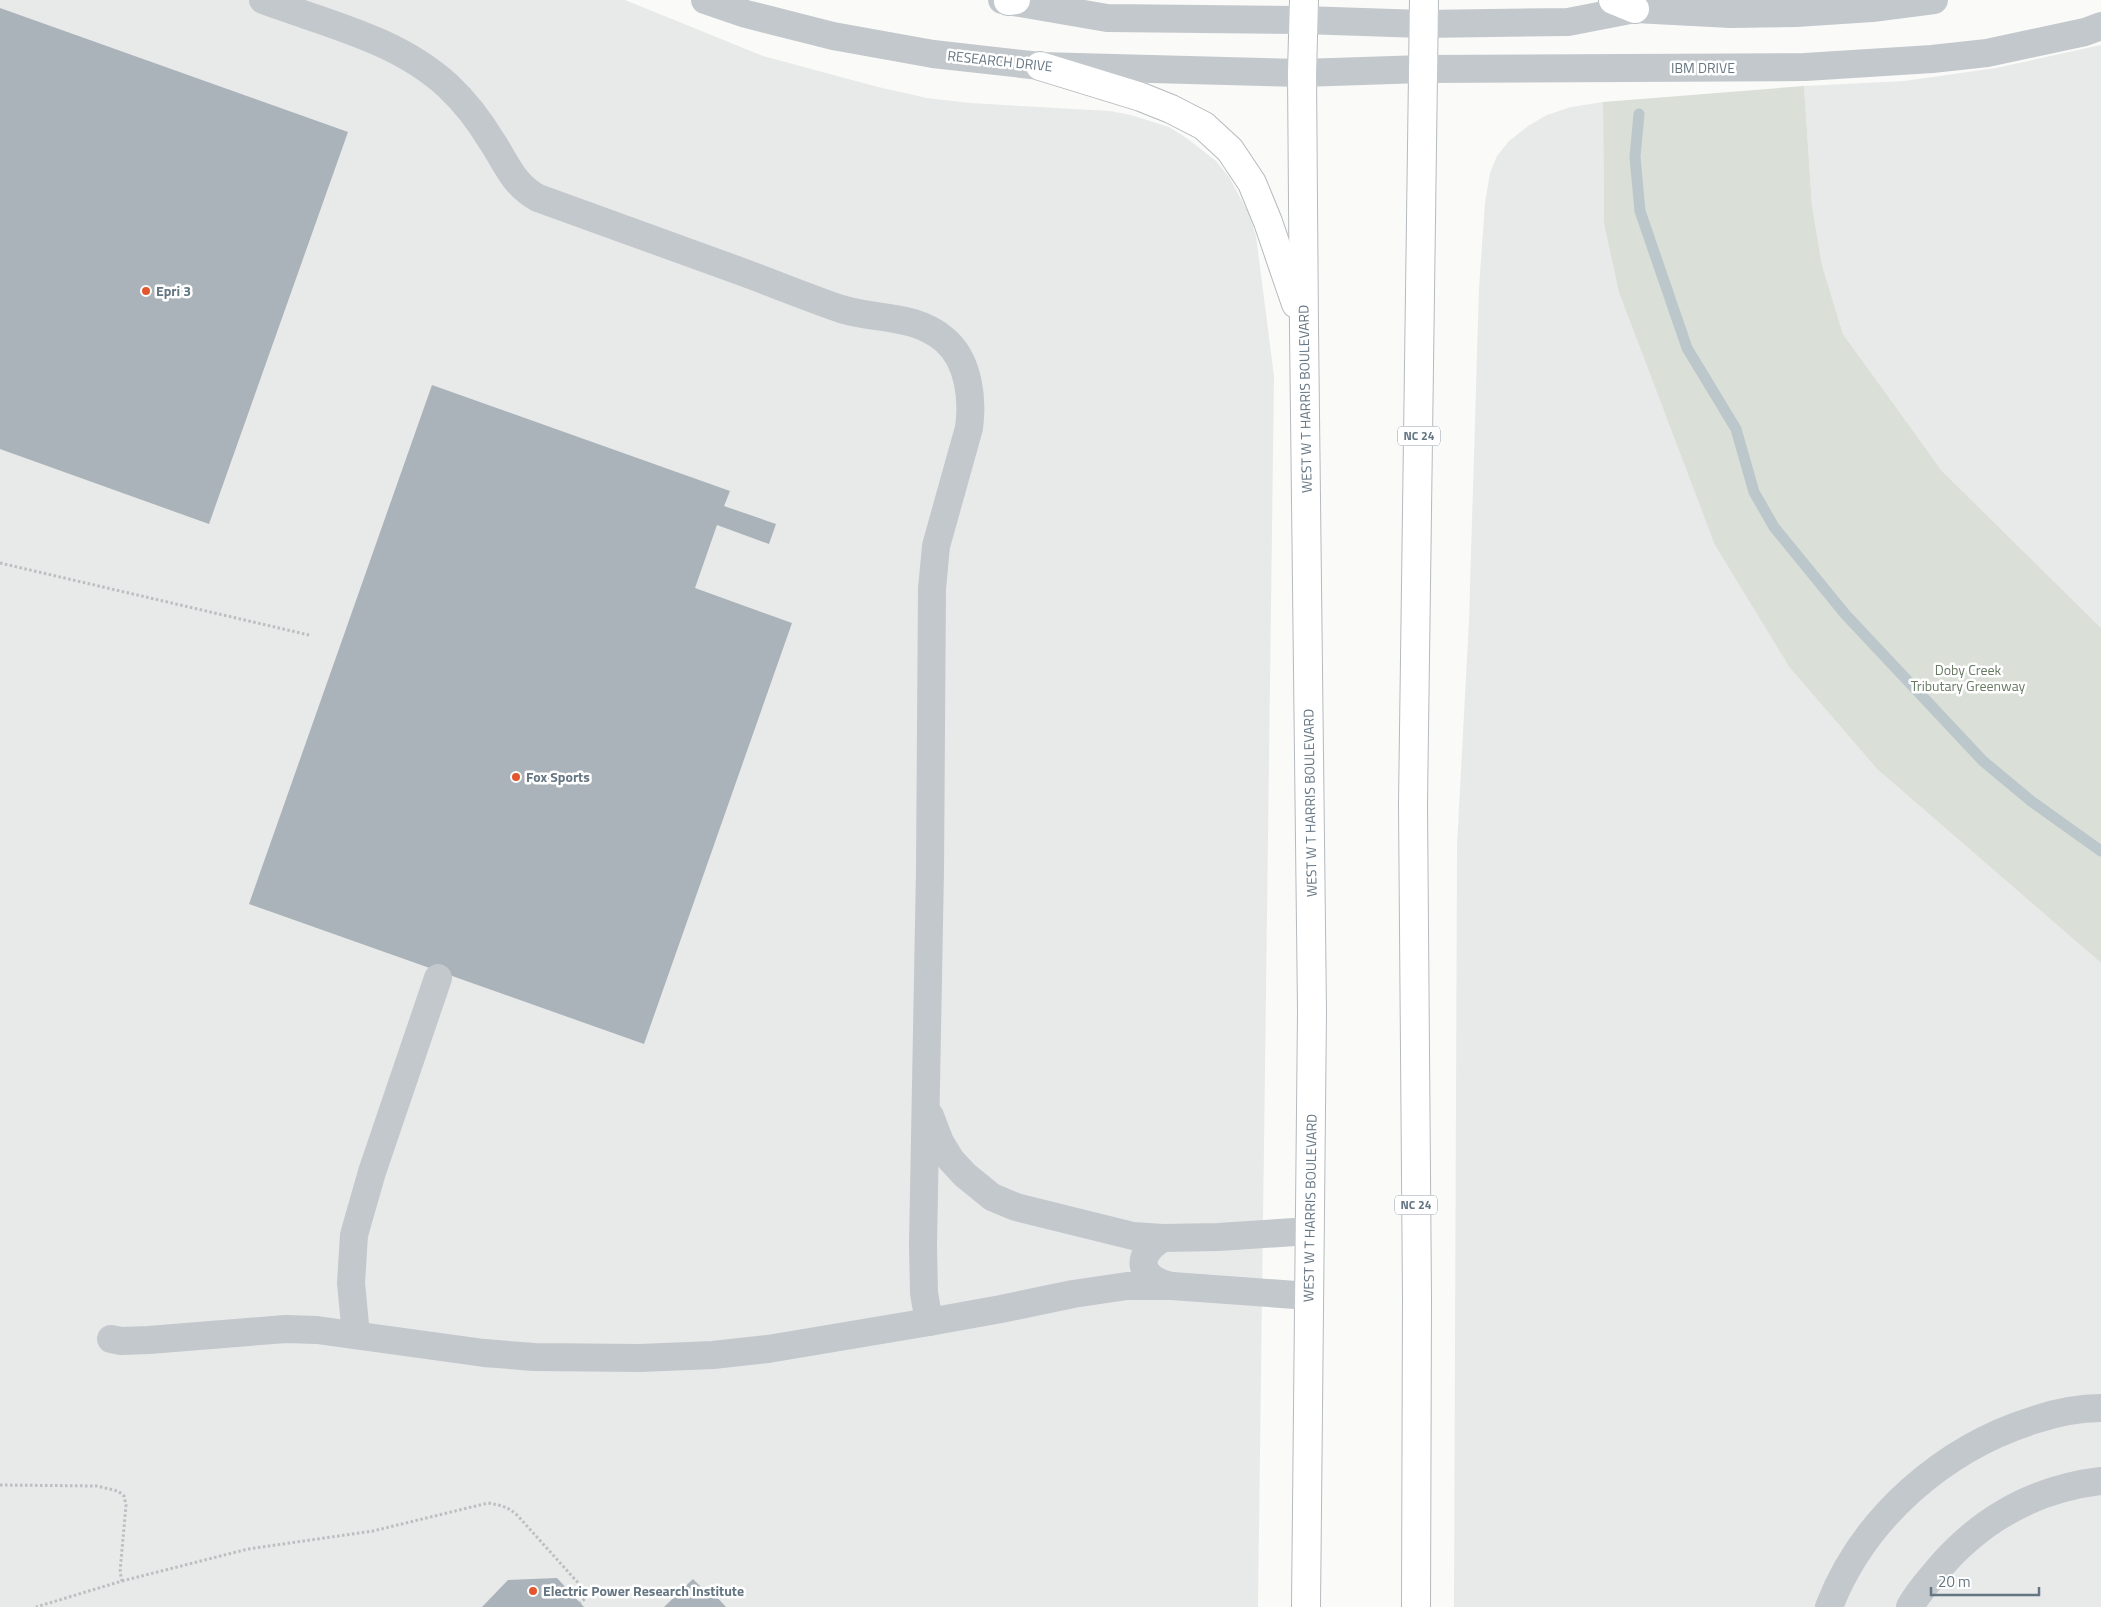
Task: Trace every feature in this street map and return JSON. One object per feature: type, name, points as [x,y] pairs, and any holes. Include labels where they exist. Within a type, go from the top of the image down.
[{"type":"main road","points":[[1008,1],[1016,0]]},
{"type":"main road","name":"WEST W T HARRIS BOULEVARD","points":[[1303,10],[1304,329],[1312,991],[1306,1607]]},
{"type":"main road","name":"NC 24","points":[[1416,1607],[1417,1298],[1413,804],[1423,12]]},
{"type":"main road","points":[[1040,66],[1141,97],[1171,109],[1204,126],[1230,150],[1252,183],[1268,222],[1304,329]]},
{"type":"street","points":[[263,0],[379,42],[404,54],[425,68],[448,86],[469,108],[526,192],[842,309],[920,324],[934,331],[947,342],[957,356],[970,389],[972,409],[969,428],[936,546],[932,567],[923,1254],[924,1293],[929,1322]]},
{"type":"street","name":"RESEARCH DRIVE","points":[[704,0],[746,14],[832,36],[932,54],[1040,66],[1302,73]]},
{"type":"street","points":[[1002,0],[1107,18],[1303,10],[1423,12],[1568,22],[1624,4],[1730,14],[1796,13],[1872,8],[1934,0]]},
{"type":"street","name":"IBM DRIVE","points":[[1302,73],[1423,69],[1796,68],[1932,59],[1987,53],[2085,32],[2101,26]]},
{"type":"street","points":[[356,1335],[351,1283],[354,1235],[372,1172],[438,978]]},
{"type":"street","points":[[926,1101],[934,1128],[951,1160],[965,1175],[992,1197],[1016,1207],[1133,1236],[1163,1238],[1310,1231]]},
{"type":"street","points":[[1163,1238],[1149,1248],[1143,1262],[1144,1269],[1156,1281],[1172,1286]]},
{"type":"street","points":[[111,1339],[121,1341],[149,1340],[286,1329],[316,1330],[509,1355],[640,1358],[713,1355],[768,1349],[1127,1286],[1172,1286],[1309,1296]]},
{"type":"street","points":[[1829,1607],[1847,1572],[1878,1525],[1903,1498],[1940,1466],[1985,1439],[2016,1425],[2079,1409],[2101,1408]]},
{"type":"street","points":[[1910,1607],[1948,1557],[1990,1520],[2015,1507],[2052,1492],[2101,1481]]},
{"type":"path","points":[[0,564],[309,635]]},
{"type":"path","points":[[0,1485],[74,1484],[118,1491],[124,1496],[126,1505],[120,1572],[122,1581]]},
{"type":"path","points":[[36,1607],[122,1581],[248,1549],[373,1531],[488,1504],[511,1509],[518,1516],[589,1596],[580,1603]]},
{"type":"shaded area","points":[[0,0],[625,0],[763,56],[878,87],[927,98],[970,103],[1110,111],[1131,115],[1169,127],[1188,139],[1216,161],[1229,177],[1248,212],[1256,236],[1274,376],[1258,1607],[0,1607]]},
{"type":"shaded area","points":[[2101,45],[2101,628],[1942,471],[1843,334],[1822,265],[1812,206],[1804,86],[1904,81],[1996,68]]},
{"type":"shaded area","points":[[1603,102],[1604,223],[1790,668],[1877,769],[2101,963],[2101,1607],[1454,1607],[1457,845],[1469,621],[1479,288],[1485,203],[1490,173],[1497,156],[1509,141],[1528,126],[1547,115],[1571,107]]},
{"type":"green space","name":"Doby Creek Tributary Greenway","points":[[1804,86],[1812,206],[1822,265],[1843,334],[1942,471],[2101,628],[2101,963],[1877,769],[1790,668],[1715,545],[1619,292],[1604,223],[1603,102]]},
{"type":"building","name":"Epri 3","points":[[0,8],[348,132],[209,524],[0,449]]},
{"type":"building","name":"Fox Sports","points":[[432,385],[730,491],[724,506],[776,524],[769,544],[717,525],[695,588],[792,623],[644,1044],[249,904]]},
{"type":"building","name":"Electric Power Research Institute","points":[[557,1578],[584,1607],[482,1607],[508,1580]]},
{"type":"building","name":"Electric Power Research Institute","points":[[693,1579],[710,1596],[713,1593],[726,1607],[664,1607]]},
{"type":"waterway","points":[[1639,114],[1635,157],[1640,211],[1687,348],[1736,429],[1754,492],[1774,527],[1845,614],[1983,761],[2031,801],[2101,851]]},
{"type":"place","name":"Epri 3","points":[[146,291]]},
{"type":"place","name":"Fox Sports","points":[[516,777]]},
{"type":"place","name":"Electric Power Research Institute","points":[[533,1591]]}]
